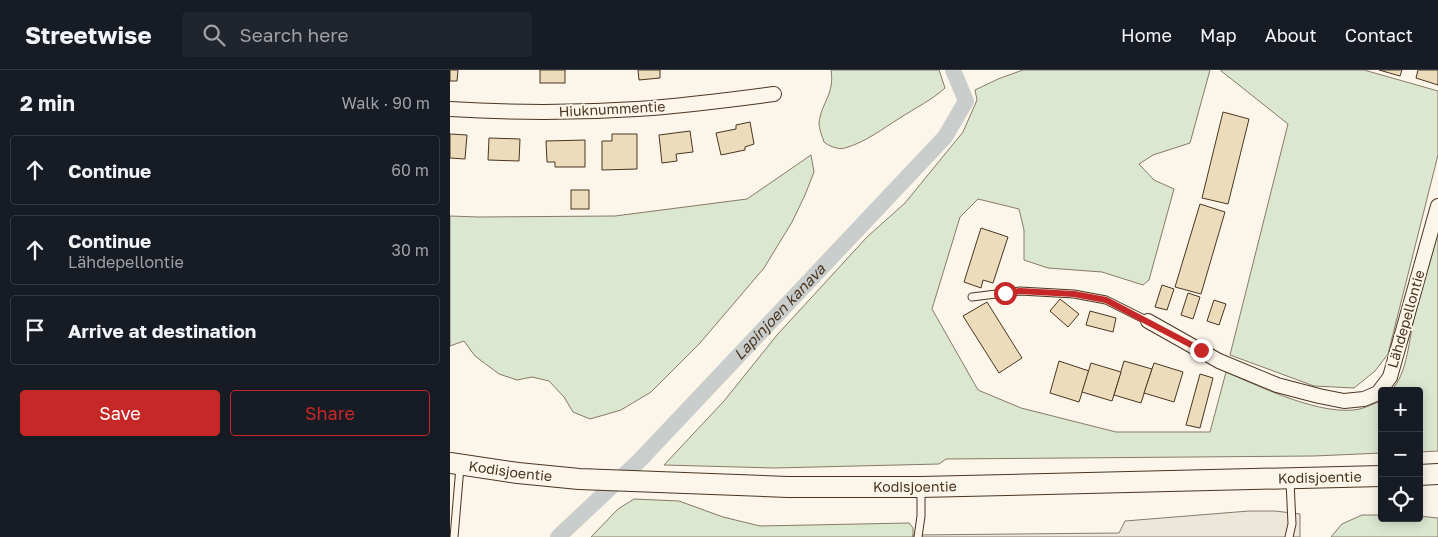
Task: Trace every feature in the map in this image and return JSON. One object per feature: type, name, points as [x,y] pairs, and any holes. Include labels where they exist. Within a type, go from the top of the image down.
[{"type":"street","name":"Hiuknummentie","points":[[450,108],[550,113],[594,112],[774,94]]},
{"type":"street","name":"Lähdepellontie","points":[[1148,322],[1219,362],[1277,385],[1319,396],[1344,400],[1364,400],[1378,393],[1390,378],[1438,206]]},
{"type":"street","name":"Kodisjoentie","points":[[455,463],[518,473],[578,479],[788,487],[920,487],[1378,476]]},
{"type":"street","points":[[1423,475],[1438,474]]},
{"type":"lane","points":[[972,297],[1020,291],[1074,294],[1106,300],[1148,322]]},
{"type":"lane","points":[[454,537],[455,463]]},
{"type":"lane","points":[[1289,537],[1292,524],[1290,478]]},
{"type":"lane","points":[[918,537],[921,516],[920,487]]},
{"type":"green space","points":[[831,70],[939,70],[945,88],[867,139],[845,148],[837,148],[824,142],[819,125],[820,116],[831,86]]},
{"type":"green space","points":[[1023,70],[1210,70],[1190,143],[1153,155],[1139,164],[1154,180],[1174,189],[1149,280],[1143,285],[1102,272],[1048,268],[1024,260],[1024,230],[1019,209],[978,199],[960,217],[932,309],[978,390],[1021,408],[1116,432],[1210,432],[1226,372],[1292,399],[1328,409],[1360,409],[1378,402],[1378,453],[1314,456],[946,459],[939,464],[774,468],[664,465],[724,401],[777,335],[867,237],[905,203],[963,132],[977,100],[975,90]]},
{"type":"green space","points":[[1220,70],[1364,70],[1438,91],[1438,155],[1388,354],[1375,371],[1354,388],[1314,386],[1230,355],[1288,124]]},
{"type":"green space","points":[[811,155],[814,172],[805,195],[792,222],[764,268],[700,343],[651,392],[621,410],[590,419],[573,412],[564,397],[549,381],[532,377],[517,380],[499,374],[475,356],[464,341],[450,346],[450,216],[615,216],[747,199]]},
{"type":"green space","points":[[1438,228],[1438,451],[1423,452],[1423,387],[1394,387],[1404,365],[1420,292]]},
{"type":"green space","points":[[634,499],[679,501],[723,517],[760,526],[909,523],[913,528],[913,537],[591,537],[618,509]]},
{"type":"green space","points":[[1362,515],[1378,515],[1378,522],[1423,522],[1423,516],[1438,518],[1438,537],[1331,537],[1342,524]]},
{"type":"shaded area","points":[[1249,511],[1275,511],[1300,514],[1300,537],[913,537],[913,535],[1119,533],[1125,521]]},
{"type":"building","points":[[450,70],[458,70],[457,81],[450,81]]},
{"type":"building","points":[[540,70],[565,70],[565,83],[540,83]]},
{"type":"building","points":[[638,70],[660,70],[660,78],[639,80]]},
{"type":"building","points":[[1379,70],[1402,70],[1400,76]]},
{"type":"building","points":[[1418,70],[1438,70],[1438,85],[1416,78]]},
{"type":"building","points":[[1223,112],[1249,119],[1228,204],[1202,198]]},
{"type":"building","points":[[750,122],[754,144],[745,147],[745,150],[721,155],[716,133],[736,129],[736,125]]},
{"type":"building","points":[[690,131],[693,152],[676,154],[677,161],[662,163],[659,135]]},
{"type":"building","points":[[450,134],[467,135],[465,159],[450,158]]},
{"type":"building","points":[[612,134],[637,134],[637,169],[602,170],[602,141],[612,141]]},
{"type":"building","points":[[489,138],[520,139],[519,161],[488,160]]},
{"type":"building","points":[[585,140],[585,167],[555,167],[555,162],[547,162],[546,141]]},
{"type":"building","points":[[571,190],[589,190],[589,209],[571,209]]},
{"type":"building","points":[[1200,204],[1225,212],[1201,294],[1175,287]]},
{"type":"building","points":[[981,228],[1008,237],[993,283],[983,280],[981,288],[964,282]]},
{"type":"building","points":[[1162,285],[1174,289],[1167,310],[1155,307]]},
{"type":"building","points":[[1188,293],[1200,297],[1193,319],[1181,315]]},
{"type":"building","points":[[1060,299],[1079,314],[1068,327],[1050,311]]},
{"type":"building","points":[[1214,300],[1226,304],[1219,325],[1207,321]]},
{"type":"building","points":[[987,302],[1022,358],[999,373],[963,316]]},
{"type":"building","points":[[1090,311],[1116,318],[1113,332],[1086,325]]},
{"type":"building","points":[[1059,361],[1089,371],[1079,402],[1050,393]]},
{"type":"building","points":[[1124,361],[1152,369],[1141,403],[1114,395]]},
{"type":"building","points":[[1091,363],[1121,372],[1112,401],[1082,392]]},
{"type":"building","points":[[1154,363],[1183,372],[1174,402],[1144,393]]},
{"type":"building","points":[[1200,374],[1213,378],[1200,428],[1186,425]]},
{"type":"waterway","name":"Lapinjoen kanava","points":[[558,537],[640,460],[945,137],[966,101],[953,70]]},
{"type":"route","points":[[1005,293],[1020,291],[1074,294],[1106,300],[1201,350]]}]
